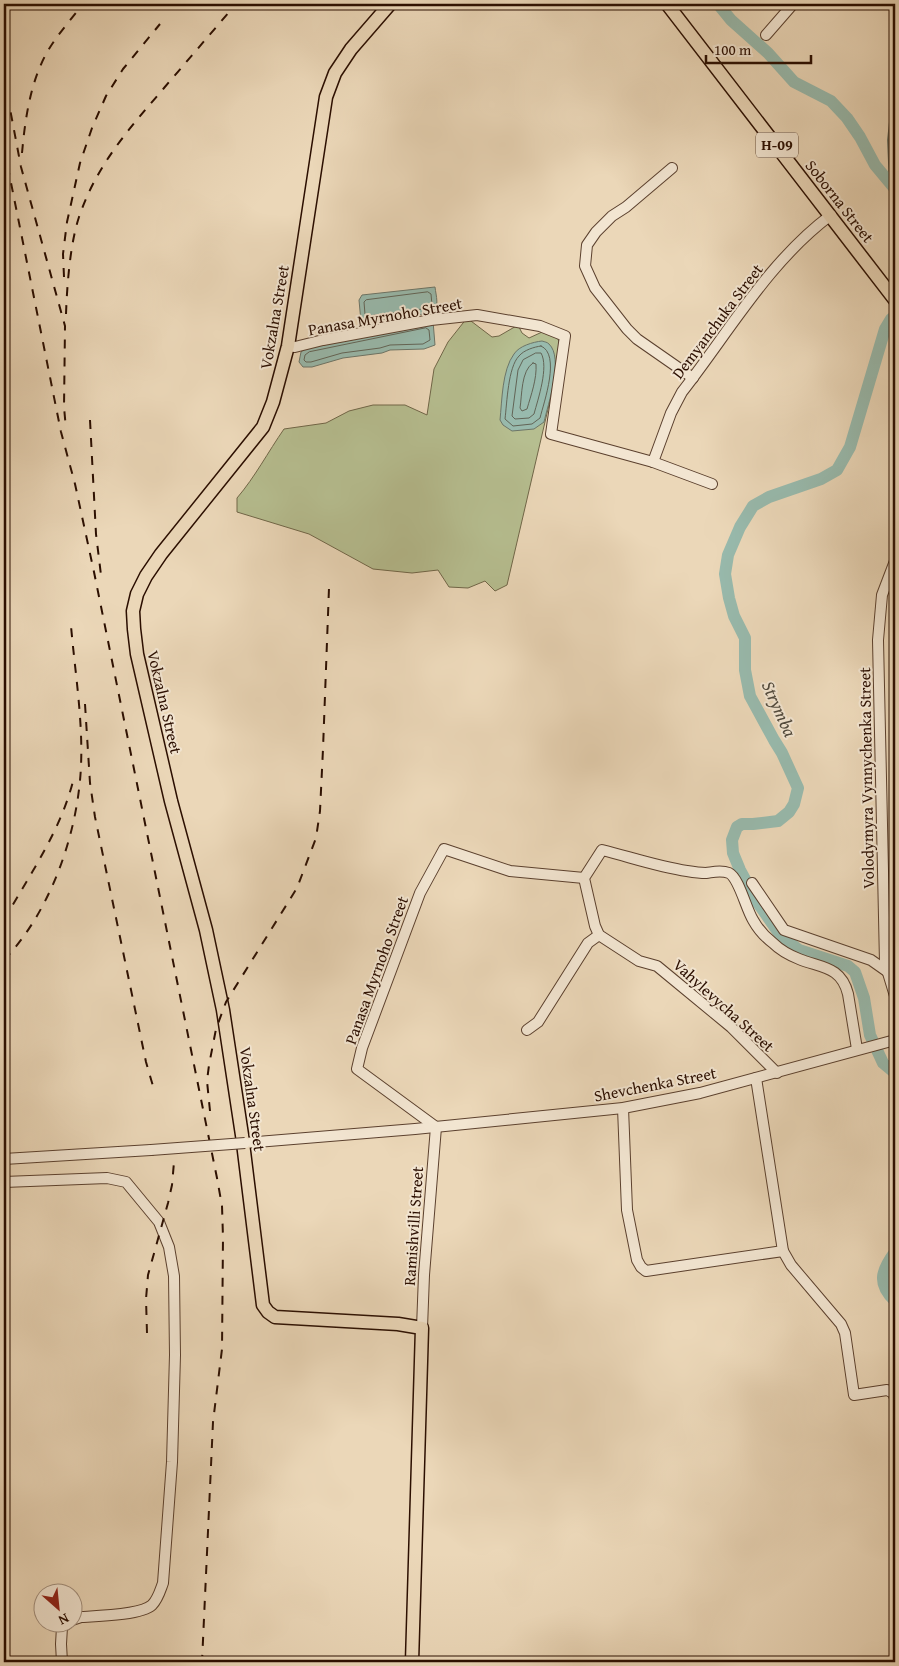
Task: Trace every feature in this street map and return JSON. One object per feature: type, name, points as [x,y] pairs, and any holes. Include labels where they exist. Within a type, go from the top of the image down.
[{"type":"main road","name":"Vokzalna Street","points":[[390,4],[350,49],[335,73],[326,97],[288,346],[274,402],[263,427],[161,554],[146,576],[137,594],[133,611],[137,654],[171,801],[206,930],[223,1010],[241,1128],[260,1296],[263,1305],[275,1317],[398,1324],[422,1328]]},
{"type":"main road","name":"Soborna Street","points":[[667,4],[895,300]]},
{"type":"main road","points":[[412,1662],[422,1328]]},
{"type":"street","points":[[766,35],[793,4]]},
{"type":"street","points":[[672,168],[626,207],[612,216],[596,232],[587,245],[584,266],[595,288],[627,329],[637,339],[693,378]]},
{"type":"street","name":"Demyanchuka Street","points":[[653,462],[671,413],[682,392],[779,264],[808,233],[831,215]]},
{"type":"street","name":"Panasa Myrnoho Street","points":[[288,346],[295,347],[431,320],[477,316],[540,326],[565,336],[551,434],[653,462]]},
{"type":"street","points":[[653,462],[712,484]]},
{"type":"street","name":"Volodymyra Vynnychenka Street","points":[[895,561],[882,596],[878,640],[885,963],[895,996]]},
{"type":"street","name":"Panasa Myrnoho Street","points":[[436,1127],[357,1069],[362,1048],[420,893],[444,849],[510,871],[584,878]]},
{"type":"street","points":[[527,1030],[538,1022],[588,943],[599,935],[595,926],[584,878],[602,850],[686,871],[727,872],[735,877],[753,921],[765,936],[800,960],[828,968],[842,980],[848,994],[860,1048]]},
{"type":"street","points":[[752,883],[784,930],[871,960],[888,972]]},
{"type":"street","name":"Vahylevycha Street","points":[[599,935],[639,961],[657,966],[731,1027],[777,1072]]},
{"type":"street","name":"Shevchenka Street","points":[[4,1159],[236,1144],[415,1129],[623,1108],[700,1093],[894,1040]]},
{"type":"street","points":[[756,1078],[783,1251],[792,1265],[841,1324],[845,1333],[854,1395],[887,1390],[893,1393],[895,1398]]},
{"type":"street","points":[[623,1108],[627,1210],[637,1260],[641,1267],[646,1271],[783,1251]]},
{"type":"street","name":"Ramishvilli Street","points":[[422,1328],[424,1274],[436,1127]]},
{"type":"street","points":[[4,1182],[108,1178],[126,1182],[159,1222],[169,1247],[174,1276],[175,1355],[172,1462],[163,1583],[159,1596],[144,1611],[82,1617]]},
{"type":"street","points":[[62,1634],[62,1662]]},
{"type":"green space","points":[[467,318],[492,337],[499,336],[518,325],[522,333],[529,338],[553,327],[562,349],[507,585],[495,591],[485,581],[468,588],[449,587],[438,570],[412,573],[373,569],[309,534],[237,512],[237,498],[256,473],[284,429],[326,423],[349,411],[373,405],[405,405],[427,415],[434,369],[448,342]]},
{"type":"water","points":[[435,287],[437,305],[432,313],[361,322],[359,300],[362,295]]},
{"type":"water","points":[[433,321],[435,345],[424,349],[390,350],[382,353],[343,358],[312,367],[303,367],[299,362],[301,352],[306,348]]},
{"type":"water","points":[[542,341],[549,344],[555,360],[554,382],[544,422],[534,429],[512,431],[503,425],[500,420],[503,386],[507,368],[514,354],[519,349],[531,343]]},
{"type":"waterway","points":[[718,4],[731,20],[768,53],[794,82],[831,101],[847,118],[875,165],[895,189]]},
{"type":"waterway","points":[[890,184],[888,140],[891,113],[891,82],[895,56]]},
{"type":"waterway","name":"Strymba","points":[[895,316],[885,329],[850,447],[837,470],[821,479],[769,497],[753,506],[740,527],[728,555],[725,574],[734,616],[745,638],[745,670],[750,696],[782,753],[798,788],[794,804],[789,812],[778,821],[742,824],[737,827],[732,840],[733,853],[758,903],[781,936],[799,950],[848,966],[855,972],[864,998],[870,1035],[883,1063],[895,1073]]},
{"type":"waterway","name":"Strymba","points":[[895,1252],[884,1271],[883,1277],[885,1289],[895,1301]]},
{"type":"railway","points":[[22,153],[29,103],[40,67],[53,42],[83,4]]},
{"type":"railway","points":[[66,314],[73,240],[79,217],[95,180],[126,133],[236,4]]},
{"type":"railway","points":[[64,277],[63,254],[67,222],[80,163],[92,128],[106,96],[123,69],[160,24]]},
{"type":"railway","points":[[4,77],[21,167],[65,326],[64,407],[66,429]]},
{"type":"railway","points":[[4,148],[61,432],[75,484],[94,572],[222,1206],[222,1349],[213,1422],[202,1662]]},
{"type":"railway","points":[[90,420],[96,534],[101,575]]},
{"type":"railway","points":[[210,1111],[207,1081],[209,1065],[216,1029],[226,1002],[297,888],[316,838],[320,811],[329,588]]},
{"type":"railway","points":[[4,960],[21,940],[48,895],[68,844],[74,818],[79,792],[81,749],[80,714],[71,626]]},
{"type":"railway","points":[[85,704],[90,783],[95,817],[146,1062],[155,1093]]},
{"type":"railway","points":[[4,920],[62,815],[74,777]]},
{"type":"railway","points":[[147,1333],[146,1299],[148,1275],[168,1203],[174,1162]]}]
